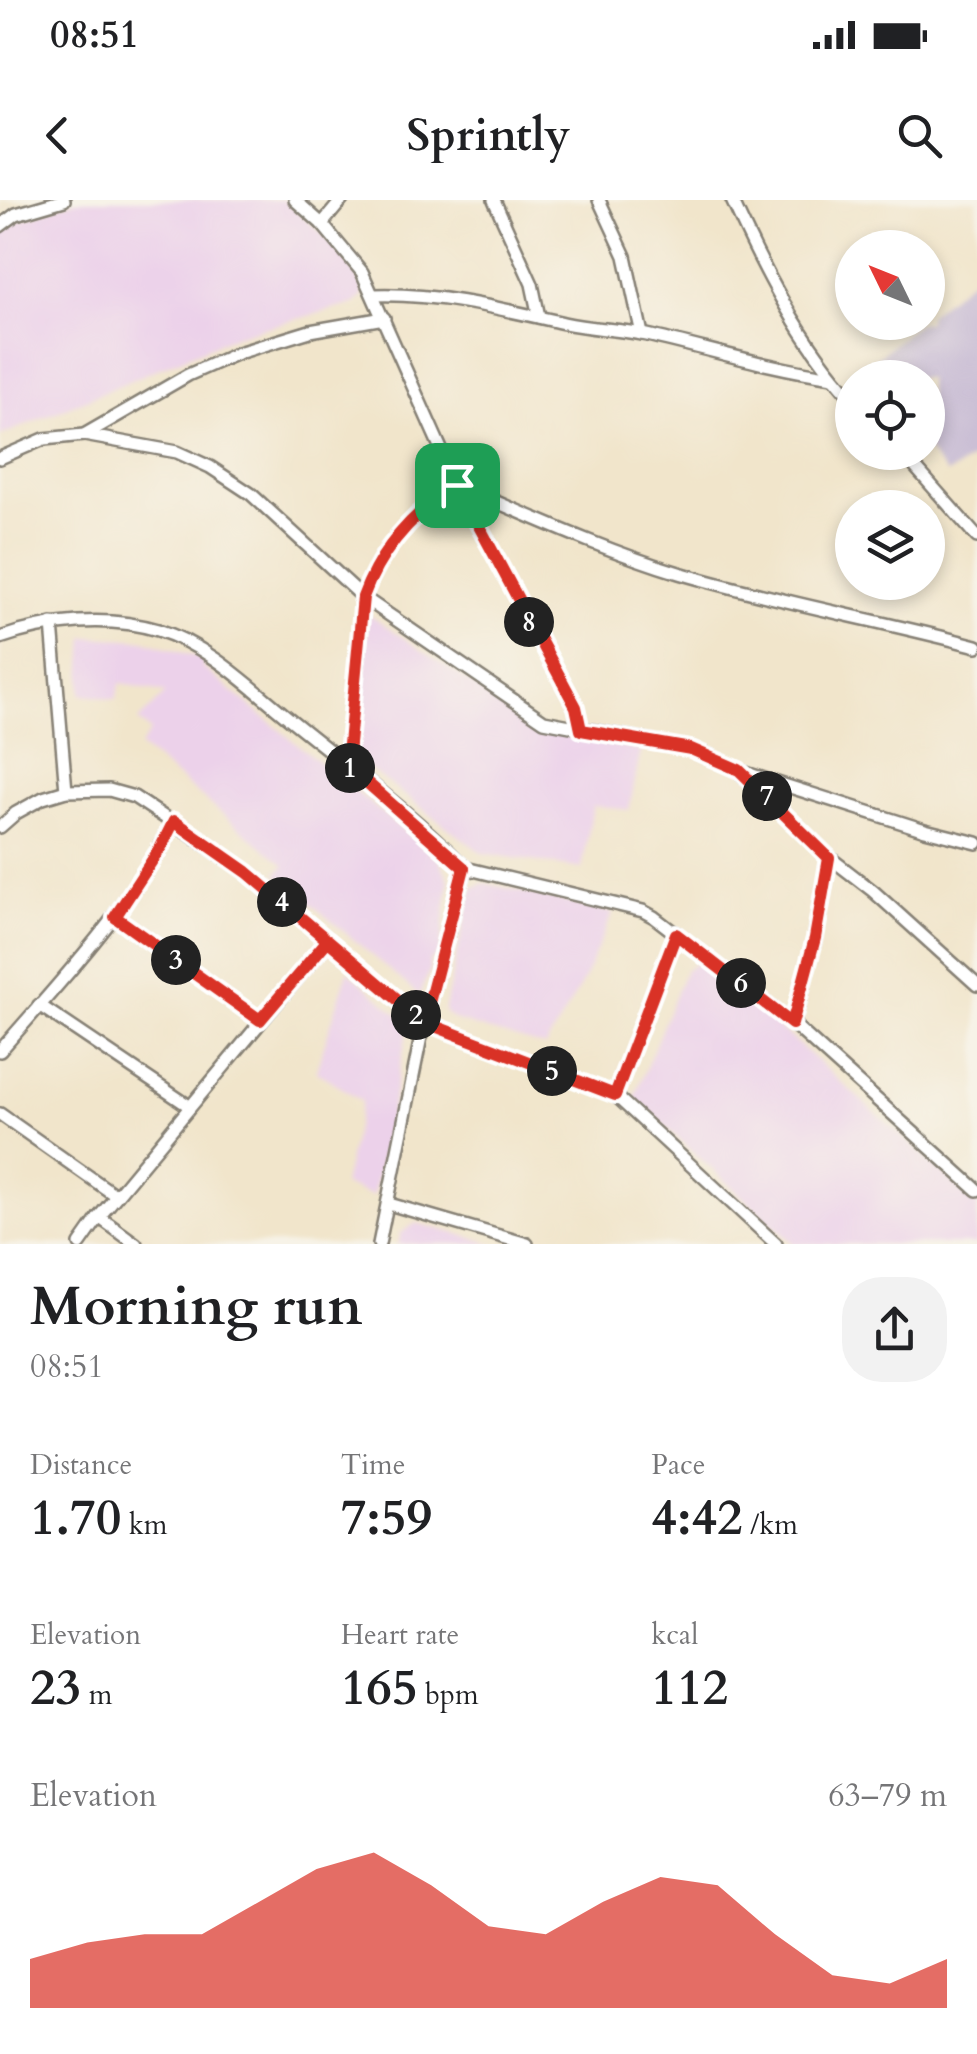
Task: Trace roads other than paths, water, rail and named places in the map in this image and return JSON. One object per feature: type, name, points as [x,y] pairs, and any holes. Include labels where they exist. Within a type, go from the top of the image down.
[{"type":"street","points":[[0,226],[16,214],[64,200]]},
{"type":"street","points":[[295,200],[322,224],[362,272],[375,295],[457,485],[576,707],[581,730]]},
{"type":"street","points":[[322,224],[342,200]]},
{"type":"street","points":[[494,200],[532,284],[540,317]]},
{"type":"street","points":[[600,200],[625,256],[642,334]]},
{"type":"street","points":[[732,200],[786,308],[835,378]]},
{"type":"street","points":[[375,295],[402,294],[642,334],[780,370],[833,376]]},
{"type":"street","points":[[84,435],[188,375],[238,353],[310,331],[384,318]]},
{"type":"street","points":[[0,458],[44,438],[84,435],[177,452],[210,467],[252,494],[363,597],[544,721],[691,749],[739,770],[977,843]]},
{"type":"street","points":[[918,470],[977,538]]},
{"type":"street","points":[[347,765],[363,597],[372,572],[388,547],[430,502],[457,485]]},
{"type":"street","points":[[457,485],[675,572],[977,646]]},
{"type":"street","points":[[0,638],[52,624],[107,622],[157,630],[193,646],[347,765],[464,868],[643,911],[792,1024],[977,1190]]},
{"type":"street","points":[[52,624],[66,791]]},
{"type":"street","points":[[739,770],[829,858],[977,985]]},
{"type":"street","points":[[0,827],[16,812],[66,791],[109,790],[134,797],[247,872],[424,1022],[615,1095],[776,1244]]},
{"type":"street","points":[[0,1050],[115,917],[174,821]]},
{"type":"street","points":[[792,1024],[815,938],[829,858]]},
{"type":"street","points":[[379,1244],[424,1022],[464,868]]},
{"type":"street","points":[[115,917],[260,1020]]},
{"type":"street","points":[[615,1095],[676,934]]},
{"type":"street","points":[[80,1244],[115,1195],[328,940]]},
{"type":"street","points":[[39,1006],[189,1106]]},
{"type":"street","points":[[0,1114],[115,1195]]},
{"type":"street","points":[[389,1204],[527,1244]]},
{"type":"street","points":[[98,1217],[136,1244]]}]
